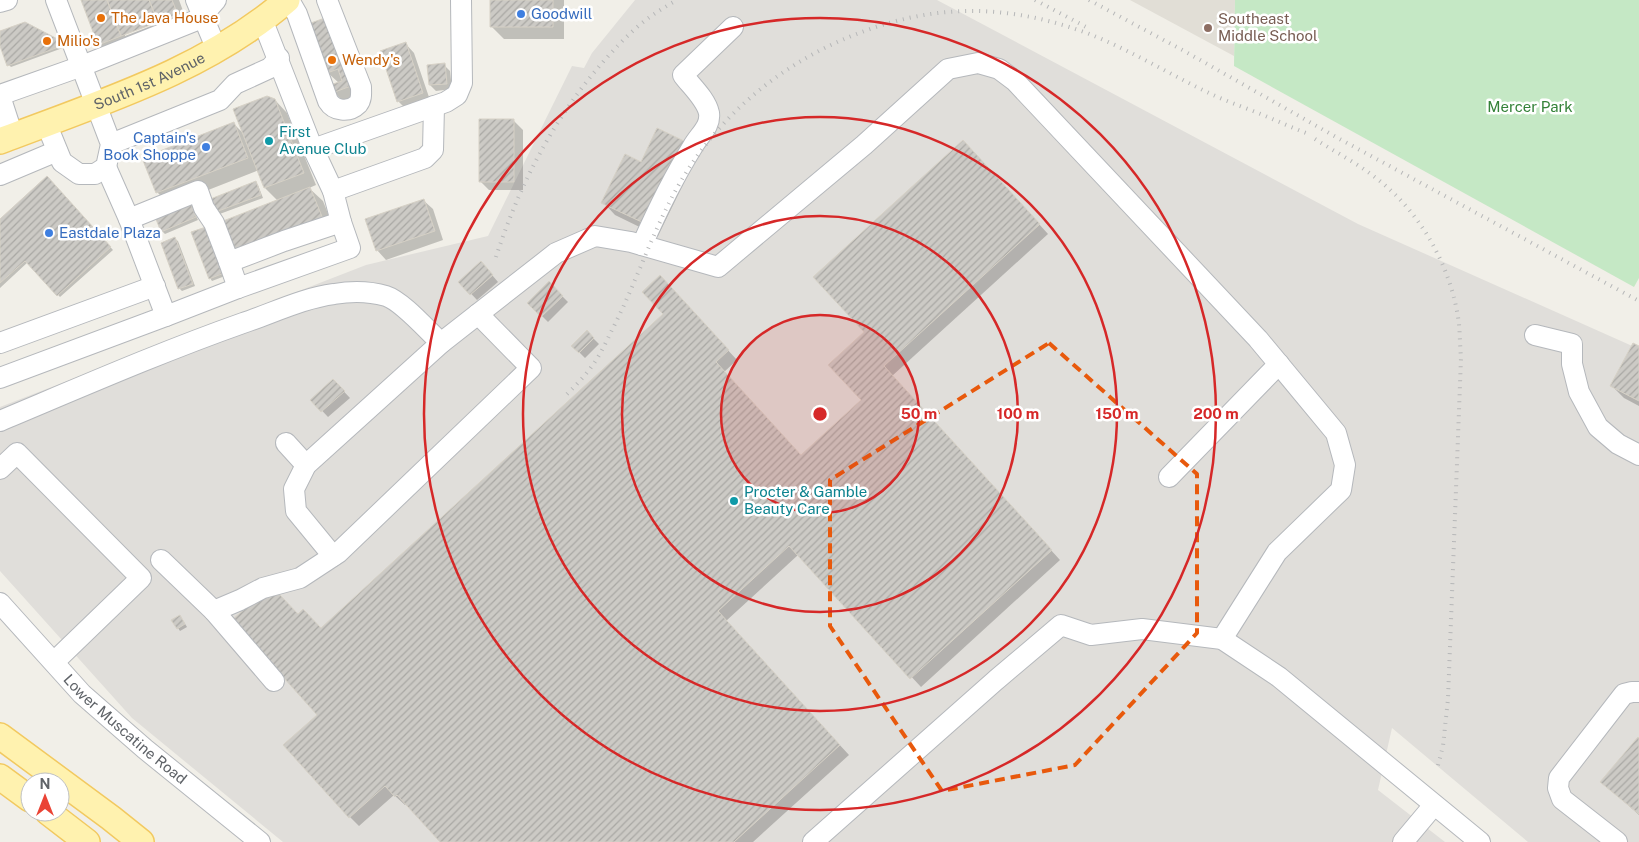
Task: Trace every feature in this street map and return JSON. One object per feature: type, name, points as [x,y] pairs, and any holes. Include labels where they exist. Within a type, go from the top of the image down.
[{"type":"main road","name":"South 1st Avenue","points":[[7,138],[175,72],[217,50],[288,0]]},
{"type":"main road","points":[[0,736],[141,842]]},
{"type":"main road","points":[[0,777],[20,792]]},
{"type":"main road","points":[[61,822],[87,842]]},
{"type":"street","points":[[0,2],[7,0]]},
{"type":"street","points":[[56,0],[111,144],[106,168],[129,218],[166,316]]},
{"type":"street","points":[[199,8],[216,0]]},
{"type":"street","points":[[288,0],[297,14],[328,101],[332,108],[341,110],[352,108],[358,104],[361,98],[361,87],[327,0]]},
{"type":"street","points":[[313,149],[446,102],[457,95],[462,83],[461,0]]},
{"type":"street","points":[[7,138],[0,96],[82,66],[197,20],[199,8]]},
{"type":"street","points":[[199,8],[217,50]]},
{"type":"street","points":[[0,378],[350,248],[333,192],[313,149],[279,58],[262,19]]},
{"type":"street","points":[[642,245],[666,192],[693,145],[709,124],[709,112],[704,102],[683,75],[733,28]]},
{"type":"street","points":[[111,144],[220,100],[234,84],[270,68],[279,58]]},
{"type":"street","points":[[333,556],[296,511],[294,489],[306,465],[441,343],[556,253],[595,236],[642,245],[718,267],[864,145],[948,69],[978,63],[999,69],[1015,81],[1258,339],[1336,433],[1345,465],[1341,490],[1277,552],[1222,639]]},
{"type":"street","points":[[333,192],[424,158],[433,150],[434,106]]},
{"type":"street","points":[[46,123],[62,162],[79,174],[95,174],[106,168]]},
{"type":"street","points":[[0,176],[57,151]]},
{"type":"street","points":[[129,218],[198,191],[204,208],[214,223],[238,288]]},
{"type":"street","points":[[229,262],[341,222]]},
{"type":"street","points":[[0,343],[155,286]]},
{"type":"street","points":[[0,421],[217,333],[308,300],[333,294],[360,292],[388,297],[401,305],[441,343]]},
{"type":"street","points":[[214,611],[263,588],[300,578],[333,556],[530,368],[478,314]]},
{"type":"street","points":[[1535,335],[1572,344],[1572,364],[1579,392],[1598,427],[1618,444],[1639,455]]},
{"type":"street","points":[[1168,477],[1279,364]]},
{"type":"street","points":[[286,444],[306,465]]},
{"type":"street","points":[[0,469],[17,453],[141,578],[54,662]]},
{"type":"street","points":[[161,560],[214,611],[274,681]]},
{"type":"street","name":"Lower Muscatine Road","points":[[0,603],[82,694],[260,842]]},
{"type":"street","points":[[813,842],[989,686],[1061,625],[1092,635],[1142,630],[1222,639],[1279,678],[1480,842]]},
{"type":"street","points":[[1617,842],[1562,799],[1558,788],[1559,778],[1624,694],[1639,692]]},
{"type":"street","points":[[1403,842],[1434,805]]},
{"type":"highlighted area","points":[[1049,343],[1197,474],[1197,633],[1075,765],[942,791],[830,626],[830,480]]},
{"type":"shaded area","points":[[635,0],[937,0],[1358,224],[1639,349],[1639,842],[1528,842],[1392,728],[1378,790],[1445,842],[283,842],[132,718],[0,571],[0,407],[366,265],[488,236],[572,66],[584,68],[592,53]]},
{"type":"shaded area","name":"Southeast Middle School","points":[[1130,0],[1235,0],[1234,56]]},
{"type":"green space","name":"Mercer Park","points":[[1235,0],[1639,0],[1639,278],[1634,287],[1234,66]]},
{"type":"building","name":"The Java House","points":[[81,0],[107,0],[121,36],[98,45]]},
{"type":"building","points":[[107,0],[149,0],[158,22],[121,36]]},
{"type":"building","points":[[149,0],[172,0],[178,15],[158,22]]},
{"type":"building","name":"Goodwill","points":[[490,0],[553,0],[553,27],[490,27]]},
{"type":"building","name":"Wendy's","points":[[325,18],[351,86],[332,93],[330,85],[342,81],[338,69],[327,73],[308,24]]},
{"type":"building","points":[[25,22],[67,44],[7,66],[0,46],[0,31]]},
{"type":"building","points":[[406,42],[423,93],[397,102],[380,51]]},
{"type":"building","points":[[445,63],[447,84],[429,85],[427,65]]},
{"type":"building","name":"First Avenue Club","points":[[267,96],[275,99],[304,173],[264,188],[233,109]]},
{"type":"building","points":[[479,119],[514,119],[514,182],[479,182]]},
{"type":"building","points":[[234,122],[248,158],[156,193],[142,158]]},
{"type":"building","points":[[657,128],[686,142],[646,224],[601,203],[625,154],[641,162]]},
{"type":"building","name":"Procter & Gamble Beauty Care","points":[[963,140],[1040,224],[884,366],[1052,550],[910,679],[789,546],[718,611],[840,745],[734,842],[440,842],[397,795],[395,797],[385,786],[349,818],[283,745],[317,715],[232,620],[257,598],[279,594],[298,614],[303,609],[321,628],[663,314],[642,292],[660,275],[729,350],[716,362],[801,455],[861,400],[828,365],[864,332],[813,277]]},
{"type":"building","name":"Eastdale Plaza","points":[[47,176],[111,247],[57,296],[25,261],[0,283],[0,219]]},
{"type":"building","points":[[256,181],[261,195],[213,213],[208,200]]},
{"type":"building","points":[[310,187],[323,219],[230,255],[218,223]]},
{"type":"building","points":[[424,199],[435,231],[376,251],[365,219]]},
{"type":"building","points":[[191,204],[196,217],[161,232],[156,219]]},
{"type":"building","points":[[206,227],[224,273],[209,279],[191,232]]},
{"type":"building","points":[[175,237],[193,284],[178,289],[161,243]]},
{"type":"building","points":[[481,261],[493,275],[470,295],[458,282]]},
{"type":"building","points":[[549,281],[563,296],[541,317],[527,303]]},
{"type":"building","points":[[587,330],[594,338],[579,353],[571,346]]},
{"type":"building","points":[[1633,343],[1639,346],[1639,401],[1610,386]]},
{"type":"building","points":[[333,379],[345,391],[321,412],[310,400]]},
{"type":"building","points":[[180,615],[185,624],[177,629],[171,620]]},
{"type":"building","points":[[1639,738],[1639,814],[1600,782]]},
{"type":"railway","points":[[496,257],[529,174],[574,98],[592,74],[630,33],[650,17],[677,0]]},
{"type":"railway","points":[[1035,0],[1088,28]]},
{"type":"railway","points":[[1089,0],[1186,52],[1336,137],[1639,301]]},
{"type":"railway","points":[[567,394],[586,373],[601,352],[623,308],[667,206],[703,148],[735,112],[771,81],[812,55],[865,31],[896,21],[957,11],[988,11],[1051,22],[1100,38],[1214,96],[1306,133]]},
{"type":"railway","points":[[1315,139],[1354,162],[1376,178],[1407,207],[1420,224],[1442,262],[1455,303],[1459,324],[1461,358],[1448,699],[1443,746],[1437,769]]},
{"type":"place","name":"Goodwill","points":[[521,14]]},
{"type":"place","name":"The Java House","points":[[101,18]]},
{"type":"place","name":"Southeast Middle School","points":[[1208,28]]},
{"type":"place","name":"Milio's","points":[[47,41]]},
{"type":"place","name":"Wendy's","points":[[332,60]]},
{"type":"place","name":"First Avenue Club","points":[[269,141]]},
{"type":"place","name":"Captain's Book Shoppe","points":[[206,147]]},
{"type":"place","name":"Eastdale Plaza","points":[[49,233]]},
{"type":"place","name":"Procter & Gamble Beauty Care","points":[[734,501]]}]
